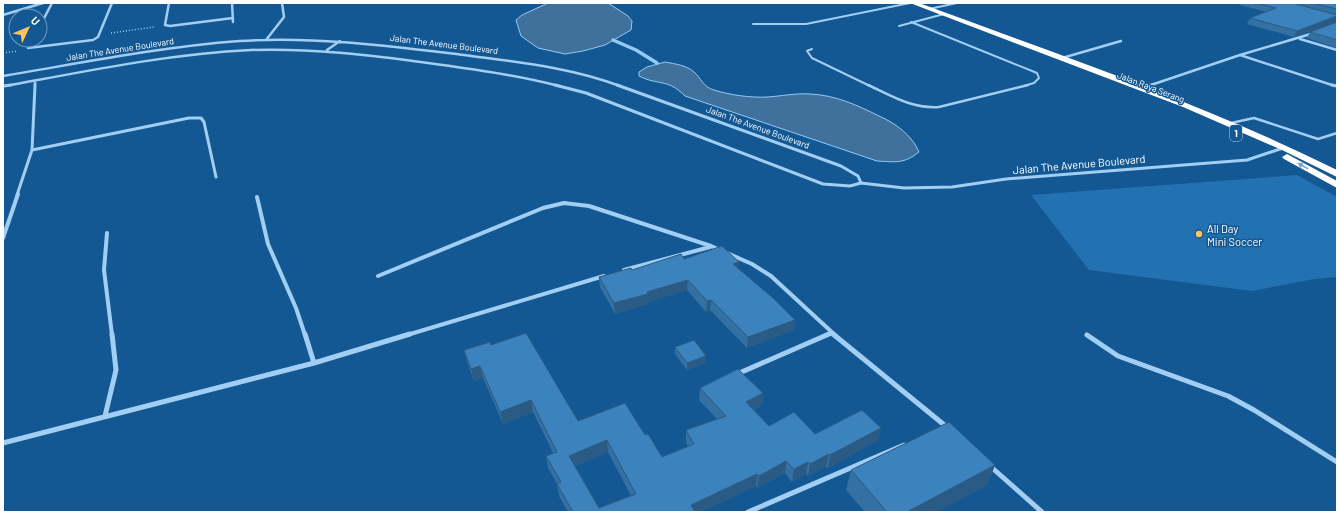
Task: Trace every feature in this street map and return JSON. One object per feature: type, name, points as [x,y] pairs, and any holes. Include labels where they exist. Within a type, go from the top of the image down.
[{"type":"highway","name":"Jalan Raya Serang","points":[[913,3],[1231,123],[1337,174]]},
{"type":"highway","name":"Jalan Raya Serang","points":[[954,18],[976,31],[1224,128],[1273,150],[1337,185]]},
{"type":"street","points":[[3,15],[42,3]]},
{"type":"street","points":[[48,46],[93,40],[99,35],[112,3]]},
{"type":"street","points":[[169,3],[165,25],[170,26],[233,20],[232,3]]},
{"type":"street","points":[[266,40],[284,17],[282,3]]},
{"type":"street","points":[[1141,88],[1240,55],[1319,31]]},
{"type":"street","points":[[1300,38],[1337,50]]},
{"type":"street","name":"Jalan The Avenue Boulevard","points":[[3,76],[176,48],[266,40],[340,41],[464,55],[579,73],[605,80],[841,166],[858,176],[861,183]]},
{"type":"street","points":[[1061,58],[1121,40]]},
{"type":"street","points":[[327,50],[340,41]]},
{"type":"street","name":"Jalan The Avenue Boulevard","points":[[3,86],[146,61],[225,52],[327,50],[521,76],[561,85],[586,93],[823,184],[850,186],[861,183],[904,188],[952,187],[1006,179],[1247,160],[1273,150],[1285,148]]},
{"type":"street","points":[[1240,55],[1337,86]]},
{"type":"street","points":[[3,238],[32,150],[34,81]]},
{"type":"street","points":[[32,150],[189,118],[201,118],[204,122],[216,177]]},
{"type":"street","points":[[257,197],[268,244],[296,308],[314,363]]},
{"type":"street","points":[[378,276],[543,208],[564,203],[590,206],[711,246],[752,264],[771,276],[832,333],[952,431]]},
{"type":"street","points":[[105,416],[116,370],[104,270],[108,233]]},
{"type":"street","points":[[620,271],[711,246]]},
{"type":"street","points":[[3,443],[314,363],[612,274]]},
{"type":"street","points":[[730,377],[832,333]]},
{"type":"street","points":[[1087,335],[1118,356],[1228,396],[1254,410],[1337,462]]},
{"type":"street","points":[[939,429],[946,426]]},
{"type":"street","points":[[748,512],[910,442]]},
{"type":"street","points":[[986,461],[1042,512]]},
{"type":"lane","points":[[683,3],[697,3]]},
{"type":"lane","points":[[753,24],[806,24],[910,3]]},
{"type":"lane","points":[[929,8],[957,3]]},
{"type":"lane","points":[[899,26],[944,14]]},
{"type":"lane","points":[[812,49],[807,51],[812,58],[914,106],[925,108],[939,107],[1034,83],[1039,78],[1037,74],[912,22]]},
{"type":"lane","points":[[1231,123],[1254,118],[1318,139],[1337,133]]},
{"type":"path","points":[[99,35],[165,25]]},
{"type":"shaded area","points":[[548,3],[608,3],[628,16],[632,21],[631,30],[605,45],[583,51],[565,54],[538,48],[521,36],[516,20],[522,15]]},
{"type":"shaded area","points":[[665,62],[688,68],[694,72],[710,89],[727,93],[748,97],[773,97],[794,94],[810,94],[828,96],[846,101],[897,126],[912,140],[919,152],[909,159],[900,161],[877,161],[685,96],[679,90],[668,84],[652,81],[639,76],[639,72],[647,67]]},
{"type":"shaded area","name":"All Day Mini Soccer","points":[[1297,175],[1337,197],[1337,277],[1314,279],[1252,291],[1089,270],[1031,195]]},
{"type":"building","points":[[1256,3],[1292,3],[1337,16],[1297,31],[1250,18],[1276,8]]},
{"type":"building","points":[[1312,3],[1337,4],[1337,9]]},
{"type":"building","points":[[1337,22],[1337,40],[1310,32]]},
{"type":"building","points":[[722,246],[739,262],[733,264],[773,298],[795,320],[748,337],[711,300],[707,301],[688,280],[647,292],[648,294],[614,303],[599,277],[631,268],[632,270],[681,254],[684,259]]},
{"type":"building","points":[[526,333],[578,421],[625,403],[645,435],[648,434],[662,457],[694,444],[686,430],[726,416],[700,388],[738,369],[763,393],[746,402],[769,426],[794,412],[815,434],[862,410],[881,428],[810,464],[808,462],[794,469],[786,461],[759,476],[757,474],[691,505],[695,512],[573,512],[557,484],[561,482],[546,456],[557,452],[531,400],[500,412],[480,366],[471,369],[464,350],[490,342],[491,345]],"holes":[[[607,440],[636,494],[599,508],[569,456]]]},
{"type":"building","points":[[694,340],[706,356],[687,363],[675,347]]},
{"type":"building","points":[[949,422],[995,465],[907,512],[887,512],[851,470]]},
{"type":"waterway","points":[[613,40],[636,50],[657,63]]},
{"type":"place","name":"All Day Mini Soccer","points":[[1199,234]]}]
